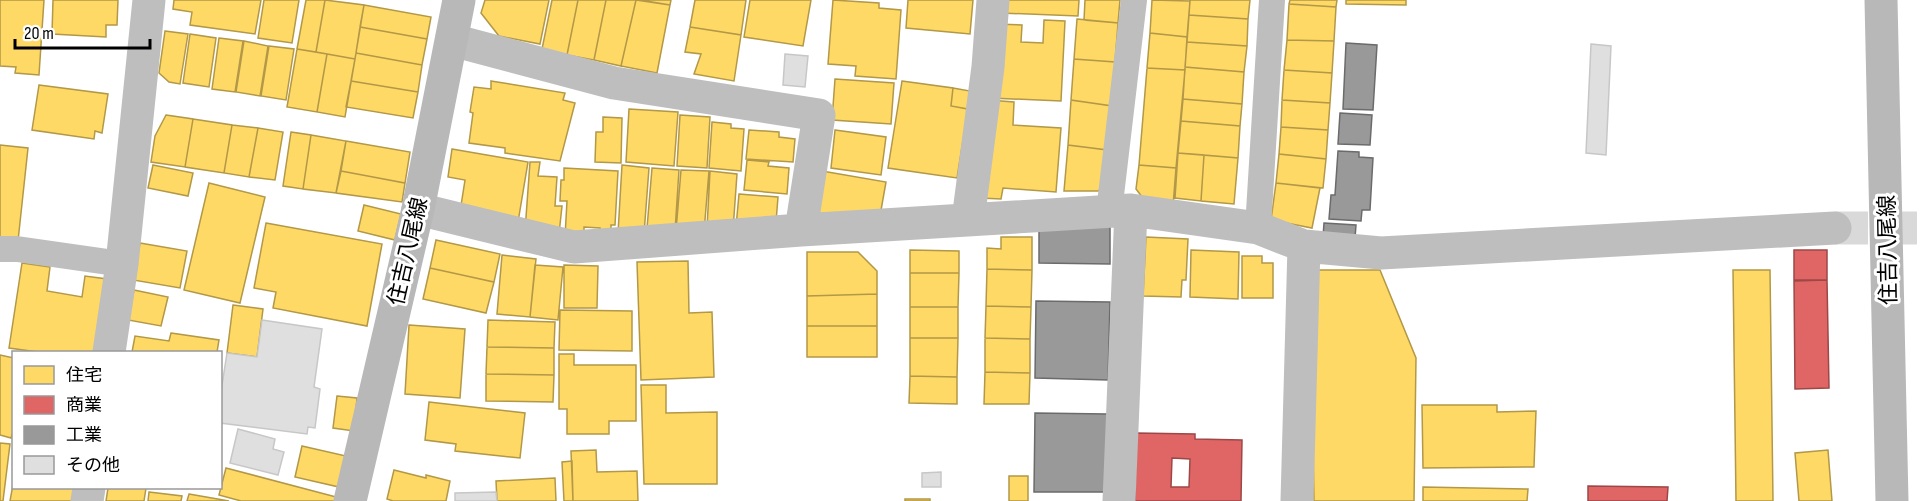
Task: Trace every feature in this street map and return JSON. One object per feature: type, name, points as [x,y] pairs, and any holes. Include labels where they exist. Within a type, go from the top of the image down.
[{"type":"main road","name":"住吉八尾線","points":[[1881,0],[1892,501]]},
{"type":"main road","name":"住吉八尾線","points":[[350,501],[418,209],[452,40],[452,1]]},
{"type":"street","points":[[109,351],[122,264],[149,0]]},
{"type":"street","points":[[968,220],[988,67],[993,0]]},
{"type":"street","points":[[452,40],[614,83],[819,115],[801,230]]},
{"type":"street","points":[[418,209],[574,247],[801,230],[1120,211],[1258,228],[1304,246],[1381,253],[1835,228]]},
{"type":"street","points":[[1119,501],[1120,211]]},
{"type":"street","points":[[1297,501],[1304,246]]},
{"type":"lane","points":[[1120,211],[1134,0]]},
{"type":"lane","points":[[1258,228],[1272,0]]},
{"type":"lane","points":[[0,249],[17,249],[122,264]]},
{"type":"building: 住宅","points":[[0,0],[44,0],[39,75],[15,73],[16,67],[0,66]]},
{"type":"building: 住宅","points":[[53,0],[118,0],[117,25],[106,25],[106,37],[52,34]]},
{"type":"building: 住宅","points":[[174,0],[261,0],[255,34],[190,25],[192,12],[173,9]]},
{"type":"building: 住宅","points":[[264,0],[299,0],[292,43],[258,38]]},
{"type":"building: 住宅","points":[[306,0],[325,0],[316,52],[297,49]]},
{"type":"building: 住宅","points":[[325,0],[364,5],[355,59],[316,52]]},
{"type":"building: 住宅","points":[[485,0],[549,0],[540,44],[499,36],[481,13]]},
{"type":"building: 住宅","points":[[552,0],[578,0],[567,55],[542,49]]},
{"type":"building: 住宅","points":[[578,0],[606,0],[594,60],[567,55]]},
{"type":"building: 住宅","points":[[606,0],[636,0],[621,66],[594,60]]},
{"type":"building: 住宅","points":[[636,0],[670,5],[657,73],[621,66]]},
{"type":"building: 住宅","points":[[640,0],[671,0],[670,5]]},
{"type":"building: 住宅","points":[[695,0],[746,0],[741,35],[690,27]]},
{"type":"building: 住宅","points":[[750,0],[811,0],[803,46],[744,37]]},
{"type":"building: 住宅","points":[[833,0],[879,3],[879,8],[901,10],[896,79],[855,76],[856,66],[828,64]]},
{"type":"building: 住宅","points":[[908,0],[973,0],[970,34],[906,28]]},
{"type":"building: 住宅","points":[[1002,0],[1079,0],[1078,16],[1001,13]]},
{"type":"building: 住宅","points":[[1085,0],[1120,0],[1118,23],[1084,20]]},
{"type":"building: 住宅","points":[[1152,0],[1190,1],[1187,37],[1150,33]]},
{"type":"building: 住宅","points":[[1190,0],[1250,0],[1248,19],[1189,15]]},
{"type":"building: 住宅","points":[[1290,0],[1337,0],[1336,7],[1289,4]]},
{"type":"building: 住宅","points":[[1346,0],[1406,0],[1406,5],[1346,4]]},
{"type":"building: 住宅","points":[[1289,4],[1336,7],[1334,41],[1287,40]]},
{"type":"building: 住宅","points":[[364,5],[431,17],[427,39],[360,27]]},
{"type":"building: 住宅","points":[[1189,15],[1248,19],[1247,46],[1187,42]]},
{"type":"building: 住宅","points":[[1077,19],[1118,23],[1115,62],[1074,59]]},
{"type":"building: 住宅","points":[[1044,20],[1065,21],[1061,101],[991,98],[994,24],[1022,25],[1021,42],[1043,43]]},
{"type":"building: 住宅","points":[[360,27],[427,39],[422,65],[356,53]]},
{"type":"building: 住宅","points":[[690,27],[741,35],[734,81],[694,74],[701,54],[685,52]]},
{"type":"building: 住宅","points":[[165,31],[188,34],[180,84],[169,82],[159,73]]},
{"type":"building: 住宅","points":[[1150,33],[1187,37],[1185,70],[1147,68]]},
{"type":"building: 住宅","points":[[190,34],[216,38],[209,87],[183,83]]},
{"type":"building: 住宅","points":[[219,38],[243,41],[235,92],[212,89]]},
{"type":"building: 住宅","points":[[1287,40],[1334,41],[1332,73],[1284,70]]},
{"type":"building: 住宅","points":[[244,41],[268,46],[260,96],[236,92]]},
{"type":"building: 住宅","points":[[1187,42],[1247,46],[1244,72],[1185,67]]},
{"type":"building: 住宅","points":[[269,46],[294,49],[286,100],[261,96]]},
{"type":"building: 住宅","points":[[297,49],[327,54],[317,112],[287,107]]},
{"type":"building: 住宅","points":[[356,53],[422,65],[418,92],[351,81]]},
{"type":"building: 住宅","points":[[327,54],[355,59],[345,117],[317,112]]},
{"type":"building: 住宅","points":[[1074,59],[1115,62],[1112,106],[1071,100]]},
{"type":"building: 住宅","points":[[1185,67],[1244,72],[1242,104],[1183,99]]},
{"type":"building: 住宅","points":[[1147,68],[1185,70],[1176,168],[1139,165]]},
{"type":"building: 住宅","points":[[1284,70],[1332,73],[1330,103],[1282,100]]},
{"type":"building: 住宅","points":[[835,79],[894,83],[891,124],[832,120]]},
{"type":"building: 住宅","points":[[351,81],[418,92],[413,118],[346,107]]},
{"type":"building: 住宅","points":[[491,81],[565,93],[563,100],[575,103],[560,161],[505,153],[505,148],[469,143],[474,87],[491,89]]},
{"type":"building: 住宅","points":[[902,81],[953,88],[951,106],[968,109],[957,178],[888,168]]},
{"type":"building: 住宅","points":[[39,85],[108,94],[102,133],[95,131],[94,139],[32,130]]},
{"type":"building: 住宅","points":[[953,88],[970,91],[968,109],[951,106]]},
{"type":"building: 住宅","points":[[1183,99],[1242,104],[1240,126],[1181,121]]},
{"type":"building: 住宅","points":[[988,100],[1014,102],[1013,125],[1061,128],[1056,192],[1003,188],[1001,199],[981,198]]},
{"type":"building: 住宅","points":[[1071,100],[1112,106],[1107,150],[1068,145]]},
{"type":"building: 住宅","points":[[1282,100],[1330,103],[1328,130],[1281,127]]},
{"type":"building: 住宅","points":[[629,109],[678,112],[674,166],[626,162]]},
{"type":"building: 住宅","points":[[166,115],[193,119],[185,167],[151,162],[155,136]]},
{"type":"building: 住宅","points":[[680,115],[710,117],[707,168],[677,166]]},
{"type":"building: 住宅","points":[[603,117],[622,118],[621,163],[595,162],[596,132],[603,132]]},
{"type":"building: 住宅","points":[[193,119],[232,125],[224,173],[185,167]]},
{"type":"building: 住宅","points":[[1181,121],[1240,126],[1238,158],[1178,153]]},
{"type":"building: 住宅","points":[[712,122],[731,124],[731,128],[744,129],[741,171],[709,168]]},
{"type":"building: 住宅","points":[[232,125],[258,128],[249,177],[224,173]]},
{"type":"building: 住宅","points":[[1281,127],[1328,130],[1326,159],[1279,154]]},
{"type":"building: 住宅","points":[[258,128],[283,132],[275,180],[249,177]]},
{"type":"building: 住宅","points":[[749,130],[779,132],[779,137],[795,139],[793,162],[746,159]]},
{"type":"building: 住宅","points":[[835,130],[886,137],[881,175],[831,168]]},
{"type":"building: 住宅","points":[[291,132],[311,135],[303,189],[283,186]]},
{"type":"building: 住宅","points":[[311,135],[346,141],[336,193],[303,189]]},
{"type":"building: 住宅","points":[[346,141],[410,152],[405,183],[341,171]]},
{"type":"building: 住宅","points":[[0,145],[28,148],[18,241],[0,239]]},
{"type":"building: 住宅","points":[[1068,145],[1107,150],[1104,188],[1098,191],[1064,191]]},
{"type":"building: 住宅","points":[[452,149],[528,162],[518,222],[460,212],[465,180],[448,177]]},
{"type":"building: 住宅","points":[[1178,153],[1204,155],[1201,201],[1175,198]]},
{"type":"building: 住宅","points":[[1279,154],[1326,159],[1323,188],[1276,183]]},
{"type":"building: 住宅","points":[[1204,155],[1238,158],[1234,204],[1201,201]]},
{"type":"building: 住宅","points":[[747,160],[769,162],[768,166],[789,168],[787,194],[744,190]]},
{"type":"building: 住宅","points":[[530,162],[540,162],[538,176],[557,177],[555,206],[562,206],[559,234],[525,231]]},
{"type":"building: 住宅","points":[[153,165],[193,173],[188,196],[148,188]]},
{"type":"building: 住宅","points":[[622,165],[649,168],[644,234],[618,233]]},
{"type":"building: 住宅","points":[[1139,165],[1176,168],[1173,206],[1146,202],[1136,189]]},
{"type":"building: 住宅","points":[[564,168],[618,171],[615,225],[611,225],[611,236],[600,235],[600,228],[584,227],[584,237],[565,237],[567,201],[560,201]]},
{"type":"building: 住宅","points":[[652,168],[679,170],[675,231],[647,228]]},
{"type":"building: 住宅","points":[[681,170],[709,171],[704,232],[676,231]]},
{"type":"building: 住宅","points":[[341,171],[405,183],[402,202],[336,193]]},
{"type":"building: 住宅","points":[[710,171],[737,174],[733,230],[707,228]]},
{"type":"building: 住宅","points":[[822,171],[886,182],[880,216],[814,213]]},
{"type":"building: 住宅","points":[[209,183],[265,197],[240,303],[184,290]]},
{"type":"building: 住宅","points":[[1276,183],[1320,188],[1312,228],[1271,220]]},
{"type":"building: 住宅","points":[[739,194],[778,197],[776,222],[736,227]]},
{"type":"building: 住宅","points":[[364,205],[401,214],[395,240],[358,231]]},
{"type":"building: 住宅","points":[[266,223],[382,244],[367,326],[273,308],[276,292],[254,288]]},
{"type":"building: 住宅","points":[[1001,237],[1032,237],[1032,270],[987,269],[987,248],[1001,249]]},
{"type":"building: 住宅","points":[[1146,237],[1188,239],[1186,280],[1182,280],[1181,297],[1143,296]]},
{"type":"building: 住宅","points":[[436,240],[500,254],[494,282],[430,268]]},
{"type":"building: 住宅","points":[[140,243],[187,251],[180,288],[133,280]]},
{"type":"building: 住宅","points":[[910,250],[959,251],[959,273],[910,273]]},
{"type":"building: 住宅","points":[[1191,250],[1239,252],[1238,299],[1190,297]]},
{"type":"building: 住宅","points":[[807,252],[858,252],[877,271],[877,294],[807,296]]},
{"type":"building: 住宅","points":[[502,255],[536,259],[530,317],[497,314]]},
{"type":"building: 住宅","points":[[1242,256],[1262,256],[1262,263],[1273,263],[1273,298],[1242,298]]},
{"type":"building: 住宅","points":[[688,261],[689,313],[712,312],[714,377],[641,380],[637,262]]},
{"type":"building: 住宅","points":[[22,263],[50,267],[47,291],[82,297],[85,276],[107,279],[96,351],[31,351],[9,348]]},
{"type":"building: 住宅","points":[[535,265],[563,267],[558,320],[530,317]]},
{"type":"building: 住宅","points":[[564,265],[598,266],[597,308],[564,308]]},
{"type":"building: 住宅","points":[[430,268],[494,282],[486,313],[423,299]]},
{"type":"building: 住宅","points":[[987,269],[1032,270],[1031,307],[986,306]]},
{"type":"building: 住宅","points":[[1310,270],[1380,270],[1416,358],[1414,501],[1314,501]]},
{"type":"building: 住宅","points":[[1733,270],[1770,270],[1773,501],[1736,501]]},
{"type":"building: 住宅","points":[[910,273],[959,273],[958,307],[910,307]]},
{"type":"building: 住宅","points":[[134,290],[168,297],[161,326],[128,320]]},
{"type":"building: 住宅","points":[[877,294],[877,326],[807,326],[807,296]]},
{"type":"building: 住宅","points":[[233,305],[263,309],[257,357],[227,353]]},
{"type":"building: 住宅","points":[[986,306],[1031,307],[1030,339],[985,338]]},
{"type":"building: 住宅","points":[[910,307],[958,307],[958,338],[910,338]]},
{"type":"building: 住宅","points":[[560,310],[632,311],[632,351],[559,350]]},
{"type":"building: 住宅","points":[[488,320],[555,322],[554,348],[487,347]]},
{"type":"building: 住宅","points":[[409,325],[465,329],[460,398],[405,394]]},
{"type":"building: 住宅","points":[[807,326],[877,326],[877,357],[807,357]]},
{"type":"building: 住宅","points":[[171,333],[219,340],[217,351],[132,351],[135,336],[169,341]]},
{"type":"building: 住宅","points":[[910,338],[958,338],[957,377],[910,376]]},
{"type":"building: 住宅","points":[[985,338],[1030,339],[1030,373],[985,372]]},
{"type":"building: 住宅","points":[[487,347],[554,348],[554,375],[486,374]]},
{"type":"building: 住宅","points":[[559,354],[574,354],[574,365],[636,365],[636,421],[609,421],[609,434],[567,434],[567,409],[559,409]]},
{"type":"building: 住宅","points":[[0,355],[12,358],[12,435],[11,438],[0,435]]},
{"type":"building: 住宅","points":[[985,372],[1030,373],[1029,404],[984,404]]},
{"type":"building: 住宅","points":[[486,374],[554,375],[553,402],[486,401]]},
{"type":"building: 住宅","points":[[910,376],[957,377],[957,404],[909,403]]},
{"type":"building: 住宅","points":[[641,385],[666,385],[666,413],[717,412],[717,484],[644,484]]},
{"type":"building: 住宅","points":[[337,396],[357,398],[354,431],[333,428]]},
{"type":"building: 住宅","points":[[429,402],[525,413],[520,458],[455,451],[456,444],[425,440]]},
{"type":"building: 住宅","points":[[1422,405],[1497,405],[1497,412],[1536,411],[1534,467],[1423,468]]},
{"type":"building: 住宅","points":[[0,443],[10,444],[3,501],[0,501]]},
{"type":"building: 住宅","points":[[302,446],[346,456],[339,487],[295,477]]},
{"type":"building: 住宅","points":[[596,450],[597,472],[637,471],[638,501],[573,501],[571,451]]},
{"type":"building: 住宅","points":[[1828,450],[1832,501],[1799,501],[1795,453]]},
{"type":"building: 住宅","points":[[572,461],[573,501],[564,501],[562,462]]},
{"type":"building: 住宅","points":[[226,468],[340,498],[339,501],[241,501],[219,495]]},
{"type":"building: 住宅","points":[[394,470],[450,481],[446,501],[387,499]]},
{"type":"building: 住宅","points":[[1009,476],[1028,476],[1028,501],[1009,501]]},
{"type":"building: 住宅","points":[[555,478],[556,501],[497,501],[496,481]]},
{"type":"building: 住宅","points":[[1423,487],[1528,489],[1527,501],[1423,501]]},
{"type":"building: 住宅","points":[[12,489],[74,489],[72,501],[10,501]]},
{"type":"building: 住宅","points":[[108,489],[146,489],[144,501],[106,501]]},
{"type":"building: 住宅","points":[[149,492],[182,496],[181,501],[148,501]]},
{"type":"building: 住宅","points":[[189,494],[229,501],[187,501]]},
{"type":"building: 住宅","points":[[905,499],[930,499],[930,501],[905,501]]},
{"type":"building: 商業","points":[[1794,250],[1827,250],[1827,280],[1794,280]]},
{"type":"building: 商業","points":[[1827,280],[1829,388],[1795,389],[1794,281]]},
{"type":"building: 商業","points":[[1136,433],[1195,434],[1195,439],[1242,440],[1241,501],[1135,501]],"holes":[[[1172,458],[1190,459],[1189,487],[1171,487]]]},
{"type":"building: 商業","points":[[1588,486],[1668,487],[1667,501],[1588,501]]},
{"type":"building: 工業","points":[[1346,43],[1377,45],[1373,110],[1343,109]]},
{"type":"building: 工業","points":[[1340,113],[1372,115],[1370,145],[1338,144]]},
{"type":"building: 工業","points":[[1338,151],[1359,152],[1359,157],[1373,158],[1370,210],[1362,210],[1361,221],[1329,219],[1331,195],[1335,195]]},
{"type":"building: 工業","points":[[1324,223],[1356,225],[1355,238],[1323,237]]},
{"type":"building: 工業","points":[[1039,225],[1110,227],[1110,264],[1039,263]]},
{"type":"building: 工業","points":[[1036,301],[1110,302],[1108,380],[1035,378]]},
{"type":"building: 工業","points":[[1035,413],[1107,414],[1106,492],[1034,492]]},
{"type":"building: その他","points":[[1591,44],[1611,46],[1606,155],[1586,153]]},
{"type":"building: その他","points":[[785,54],[808,56],[805,87],[783,85]]},
{"type":"building: その他","points":[[262,320],[322,329],[314,387],[320,389],[315,428],[308,427],[307,434],[222,423],[222,385],[227,353],[257,357]]},
{"type":"building: その他","points":[[238,429],[275,439],[273,449],[284,452],[278,475],[230,463]]},
{"type":"building: その他","points":[[941,472],[941,487],[922,487],[922,473]]},
{"type":"building: その他","points":[[496,492],[497,501],[455,501],[455,493]]},
{"type":"tunnel","points":[[1835,228],[1920,228]]}]
